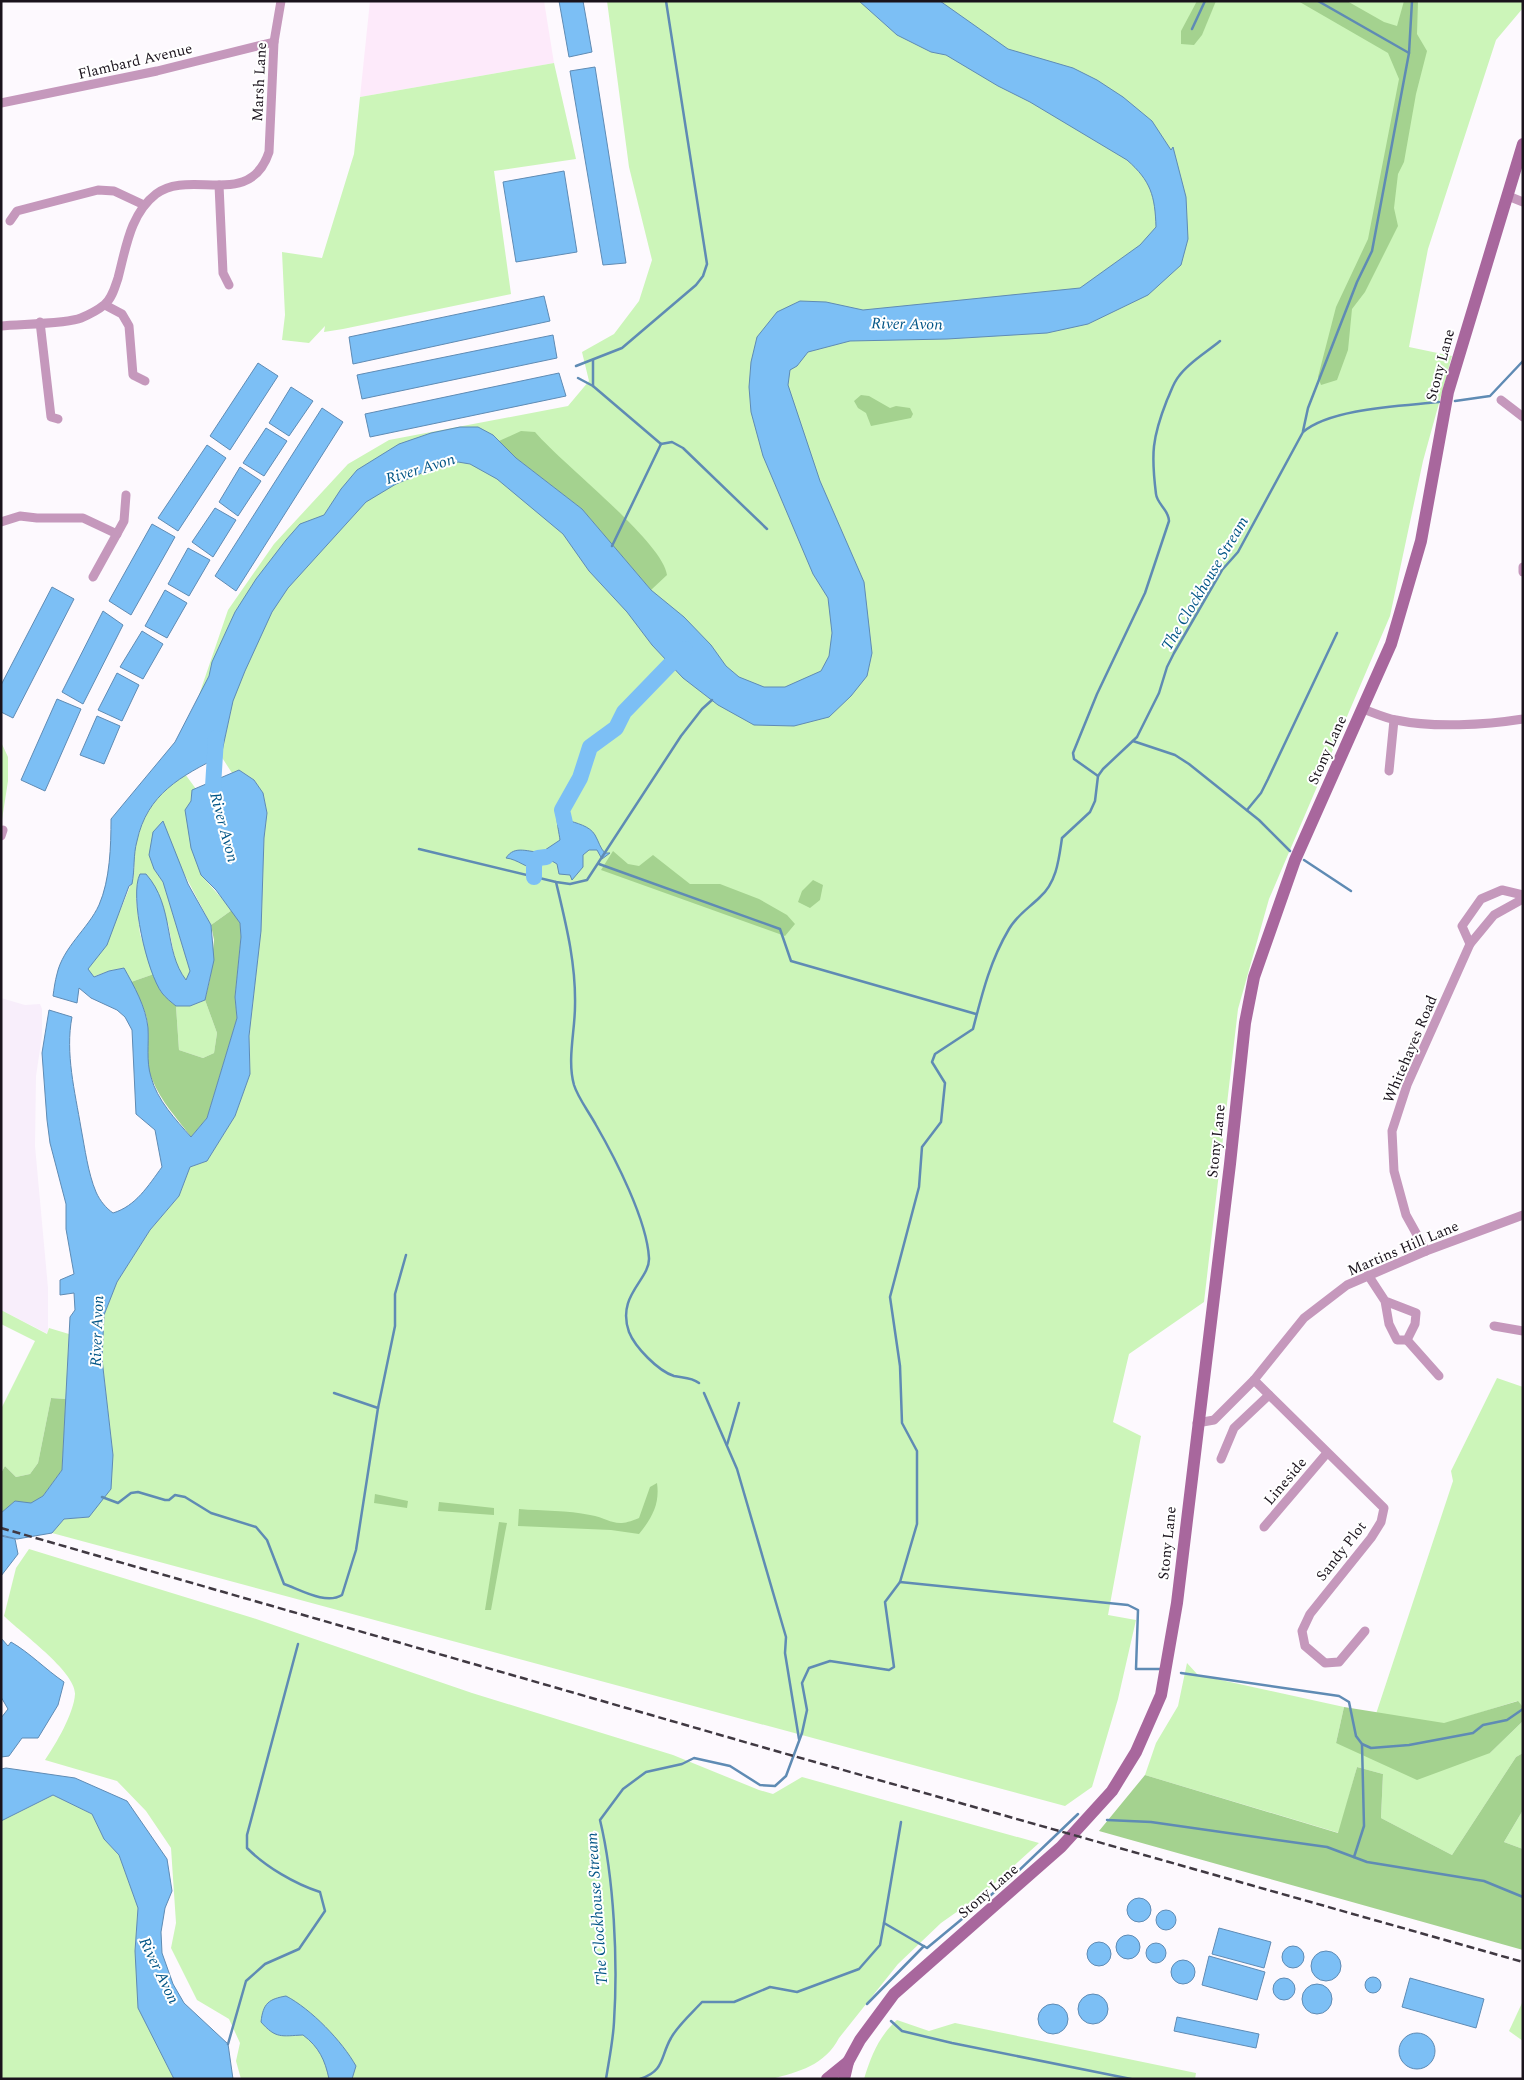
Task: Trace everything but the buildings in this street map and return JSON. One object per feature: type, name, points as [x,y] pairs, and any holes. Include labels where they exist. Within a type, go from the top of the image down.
[{"type":"main road","name":"Stony Lane","points":[[844,2079],[848,2062],[875,2018],[894,1994],[1061,1847],[1112,1791],[1136,1752],[1161,1695],[1166,1678],[1177,1603],[1197,1422],[1229,1174],[1245,1022],[1254,977],[1295,860],[1392,644],[1422,541],[1448,392],[1523,144]]},
{"type":"main road","name":"Stony Lane","points":[[827,2079],[848,2062]]},
{"type":"street","name":"Marsh Lane","points":[[220,185],[237,184],[248,180],[265,165],[269,152],[274,42],[282,1]]},
{"type":"street","name":"Flambard Avenue","points":[[1,103],[157,71],[274,42]]},
{"type":"street","points":[[1,326],[79,319],[105,304],[114,290],[132,224],[144,205],[158,192],[174,187],[220,185],[223,273],[229,285]]},
{"type":"street","points":[[10,221],[17,212],[98,190],[114,191],[144,205]]},
{"type":"street","points":[[1508,196],[1523,202]]},
{"type":"street","points":[[105,304],[122,314],[128,326],[133,375],[145,381]]},
{"type":"street","points":[[40,322],[51,417],[58,419]]},
{"type":"street","points":[[1501,400],[1523,417]]},
{"type":"street","points":[[93,577],[124,521],[126,495]]},
{"type":"street","points":[[1,522],[20,516],[83,518],[116,534]]},
{"type":"street","points":[[1523,567],[1523,572]]},
{"type":"street","points":[[1363,709],[1394,720],[1490,724],[1523,719]]},
{"type":"street","points":[[1389,771],[1394,720]]},
{"type":"street","points":[[1470,944],[1462,926],[1481,899],[1502,890],[1523,895]]},
{"type":"street","name":"Whitehayes Road","points":[[1426,1250],[1406,1215],[1394,1171],[1392,1131],[1407,1085],[1470,944],[1494,915],[1523,899]]},
{"type":"street","name":"Martins Hill Lane","points":[[1197,1422],[1214,1420],[1254,1380],[1304,1318],[1347,1285],[1426,1250],[1523,1215]]},
{"type":"street","points":[[1368,1275],[1385,1301],[1389,1324],[1396,1340],[1407,1340],[1439,1376]]},
{"type":"street","points":[[1385,1301],[1416,1313],[1415,1324],[1407,1340]]},
{"type":"street","points":[[1494,1326],[1523,1330]]},
{"type":"street","name":"Sandy Plot","points":[[1254,1380],[1384,1508],[1381,1522],[1310,1614],[1302,1631],[1305,1646],[1325,1663],[1339,1662],[1365,1631]]},
{"type":"street","points":[[1221,1459],[1234,1428],[1269,1395]]},
{"type":"street","name":"Lineside","points":[[1264,1527],[1328,1453]]},
{"type":"shaded area","points":[[370,1],[544,1],[554,63],[360,97]]},
{"type":"shaded area","points":[[1,998],[25,1005],[40,1004],[42,1009],[42,1036],[36,1076],[35,1146],[48,1288],[48,1334],[1,1310]]},
{"type":"green space","points":[[607,1],[1523,1],[1523,8],[1496,40],[1428,249],[1409,347],[1452,356],[1423,461],[1390,616],[1269,899],[1238,1009],[1204,1302],[1129,1354],[1113,1422],[1141,1436],[1108,1615],[1136,1620],[1118,1699],[1092,1787],[1065,1806],[52,1533],[64,1519],[89,1517],[113,1455],[102,1359],[104,1315],[117,1282],[150,1230],[179,1196],[190,1167],[207,1161],[235,1116],[250,1074],[249,1036],[261,931],[264,838],[267,813],[263,793],[254,780],[239,770],[232,773],[221,756],[231,711],[199,695],[228,610],[274,544],[348,464],[389,440],[568,406],[589,381],[582,352],[614,334],[639,301],[652,260],[629,167]]},
{"type":"green space","points":[[1197,1],[1216,1],[1202,35],[1194,45],[1181,44],[1181,31]]},
{"type":"green space","points":[[1298,1],[1347,1],[1384,22],[1397,26],[1404,1],[1418,1],[1417,34],[1427,51],[1416,94],[1404,162],[1398,174],[1394,208],[1398,226],[1365,292],[1352,309],[1348,350],[1337,380],[1321,385],[1318,377],[1336,307],[1368,239],[1399,79],[1388,53]]},
{"type":"green space","points":[[554,63],[576,159],[494,171],[511,294],[324,332],[325,326],[309,343],[282,340],[285,315],[282,252],[322,258],[354,154],[360,97]]},
{"type":"green space","points":[[861,395],[869,396],[890,408],[896,406],[910,408],[913,414],[911,418],[871,426],[866,413],[858,408],[854,401]]},
{"type":"green space","points":[[521,431],[535,432],[630,523],[648,543],[661,561],[667,575],[651,590],[582,509],[516,458],[499,441]]},
{"type":"green space","points":[[1,742],[8,757],[8,781],[1,826]]},
{"type":"green space","points":[[185,774],[196,789],[192,791],[191,801],[201,875],[232,910],[211,925],[177,860],[154,869],[163,882],[190,971],[186,981],[176,965],[168,923],[136,898],[140,934],[154,974],[131,982],[123,968],[93,977],[88,969],[113,926],[133,878],[134,855],[141,826],[158,798]]},
{"type":"green space","points":[[613,851],[628,864],[639,866],[653,855],[690,884],[720,884],[759,899],[787,915],[795,924],[785,936],[601,870]]},
{"type":"green space","points":[[813,880],[823,885],[820,900],[810,908],[798,902],[802,891]]},
{"type":"green space","points":[[232,910],[240,923],[241,937],[235,997],[237,1018],[207,1118],[191,1137],[165,1102],[152,1079],[148,1061],[148,1023],[131,982],[154,974],[161,992],[176,1006],[179,1050],[203,1058],[214,1053],[217,1033],[205,1000],[210,979],[214,940],[211,925]]},
{"type":"green space","points":[[205,1000],[217,1033],[214,1053],[203,1058],[179,1050],[176,1006],[190,1006]]},
{"type":"green space","points":[[1,1310],[47,1334],[49,1328],[69,1334],[66,1399],[51,1398],[38,1463],[30,1474],[16,1477],[5,1466],[1,1473],[1,1409],[35,1341],[1,1324]]},
{"type":"green space","points":[[1497,1378],[1523,1387],[1523,1707],[1517,1701],[1444,1724],[1376,1714],[1453,1481],[1451,1471]]},
{"type":"green space","points":[[51,1398],[66,1399],[62,1470],[43,1496],[31,1504],[15,1501],[1,1513],[1,1473],[5,1466],[16,1477],[30,1474],[38,1463]]},
{"type":"green space","points":[[657,1483],[658,1491],[654,1510],[639,1534],[611,1530],[518,1526],[519,1509],[582,1513],[618,1523],[631,1521],[639,1518],[650,1487]]},
{"type":"green space","points":[[375,1494],[408,1501],[407,1508],[374,1503]]},
{"type":"green space","points":[[439,1502],[494,1508],[494,1515],[438,1511]]},
{"type":"green space","points":[[499,1522],[507,1523],[491,1610],[485,1610]]},
{"type":"green space","points":[[29,1549],[253,1618],[472,1693],[673,1755],[759,1790],[773,1794],[802,1777],[1039,1843],[985,1892],[941,1923],[898,1964],[826,2055],[819,2061],[801,2070],[771,2079],[241,2079],[236,2061],[240,2043],[229,2019],[197,2000],[171,1948],[176,1923],[171,1848],[146,1811],[117,1781],[45,1760],[68,1719],[75,1694],[73,1685],[67,1675],[57,1664],[4,1616],[16,1568]]},
{"type":"green space","points":[[1187,1663],[1198,1675],[1344,1707],[1336,1743],[1490,1753],[1523,1721],[1523,1753],[1516,1757],[1452,1855],[1381,1818],[1383,1774],[1357,1767],[1339,1833],[1145,1775],[1156,1743],[1178,1706]]},
{"type":"green space","points":[[1518,1701],[1523,1707],[1523,1721],[1490,1753],[1417,1780],[1336,1743],[1344,1707],[1444,1723]]},
{"type":"green space","points":[[1523,1753],[1523,1810],[1504,1842],[1523,1849],[1523,1950],[1099,1831],[1145,1775],[1338,1833],[1357,1767],[1383,1774],[1381,1818],[1452,1855],[1516,1757]]},
{"type":"green space","points":[[53,1795],[92,1814],[104,1839],[119,1855],[138,1908],[135,1951],[158,2046],[174,2079],[1,2079],[1,1821]]},
{"type":"green space","points":[[1523,1810],[1523,1849],[1504,1842]]},
{"type":"green space","points":[[1523,2003],[1523,2041],[1509,2031]]},
{"type":"green space","points":[[897,2020],[929,2031],[955,2023],[1196,2073],[1195,2079],[864,2079],[876,2047]]},
{"type":"water","points":[[559,1],[583,1],[592,52],[569,57]]},
{"type":"water","points":[[859,1],[940,1],[1008,49],[1073,68],[1097,80],[1123,97],[1152,121],[1171,150],[1173,147],[1186,197],[1188,239],[1181,265],[1148,295],[1088,324],[1047,333],[947,339],[850,341],[808,352],[797,366],[790,370],[788,385],[820,481],[864,582],[872,653],[867,676],[851,696],[829,717],[794,726],[754,725],[718,705],[683,678],[652,645],[627,612],[589,571],[563,534],[497,479],[470,464],[458,462],[429,470],[396,484],[366,502],[288,588],[272,612],[233,701],[221,756],[179,779],[157,799],[149,811],[142,825],[136,846],[132,884],[129,886],[107,945],[88,969],[94,977],[124,968],[145,1012],[148,1028],[149,1065],[154,1085],[168,1109],[191,1137],[207,1118],[237,1018],[235,997],[241,937],[240,923],[216,890],[201,875],[191,848],[185,810],[191,801],[192,790],[239,770],[254,780],[263,793],[267,813],[264,838],[261,931],[249,1036],[250,1074],[235,1116],[207,1161],[190,1167],[179,1196],[150,1230],[117,1282],[104,1315],[102,1359],[113,1455],[111,1489],[89,1517],[64,1519],[52,1533],[17,1539],[1,1535],[1,1513],[15,1501],[31,1503],[43,1496],[62,1470],[70,1317],[75,1310],[74,1293],[60,1295],[60,1280],[74,1274],[66,1229],[66,1204],[50,1143],[47,1120],[42,1053],[49,1010],[72,1017],[70,1058],[74,1087],[89,1169],[93,1185],[101,1201],[113,1213],[121,1210],[141,1194],[162,1167],[155,1130],[136,1114],[132,1030],[125,1017],[117,1010],[91,998],[79,988],[77,1003],[53,996],[57,974],[65,955],[89,922],[103,895],[109,863],[111,819],[175,742],[209,676],[212,662],[235,612],[256,579],[300,524],[324,515],[341,489],[357,470],[399,444],[431,433],[460,427],[478,427],[493,435],[516,458],[582,509],[651,590],[684,617],[711,645],[726,666],[739,677],[764,687],[785,687],[821,671],[829,656],[832,633],[828,598],[813,574],[763,456],[751,412],[749,387],[751,362],[757,337],[777,312],[800,301],[826,302],[863,310],[1080,288],[1140,245],[1156,227],[1153,198],[1150,190],[1142,175],[1127,160],[946,55],[931,52],[897,35]]},
{"type":"water","points":[[595,67],[626,263],[603,265],[570,71]]},
{"type":"water","points":[[564,171],[577,252],[516,262],[503,182]]},
{"type":"water","points":[[544,296],[550,321],[353,364],[349,337]]},
{"type":"water","points":[[553,335],[557,358],[362,399],[357,375]]},
{"type":"water","points":[[258,363],[278,376],[230,450],[210,436]]},
{"type":"water","points":[[559,373],[566,396],[370,437],[365,414]]},
{"type":"water","points":[[291,387],[313,401],[289,436],[269,423]]},
{"type":"water","points":[[322,408],[343,422],[236,591],[215,576]]},
{"type":"water","points":[[266,428],[287,441],[264,476],[243,463]]},
{"type":"water","points":[[207,445],[226,458],[178,531],[158,518]]},
{"type":"water","points":[[240,467],[261,481],[238,516],[219,502]]},
{"type":"water","points":[[215,508],[236,520],[213,557],[192,542]]},
{"type":"water","points":[[152,524],[175,537],[131,615],[109,601]]},
{"type":"water","points":[[188,548],[210,560],[189,596],[168,584]]},
{"type":"water","points":[[52,587],[74,599],[13,718],[1,712],[1,685]]},
{"type":"water","points":[[165,590],[187,603],[167,638],[145,626]]},
{"type":"water","points":[[103,611],[123,625],[83,704],[62,692]]},
{"type":"water","points":[[142,631],[163,644],[143,679],[120,667]]},
{"type":"water","points":[[117,673],[139,685],[122,721],[98,710]]},
{"type":"water","points":[[57,699],[81,709],[45,791],[21,780]]},
{"type":"water","points":[[97,716],[120,726],[104,764],[80,755]]},
{"type":"water","points":[[564,801],[568,805],[567,820],[590,829],[603,851],[610,853],[602,859],[597,850],[589,850],[583,855],[583,867],[572,880],[570,875],[559,874],[557,864],[552,861],[543,861],[536,869],[506,858],[518,850],[542,852],[560,840],[557,815]]},
{"type":"water","points":[[163,821],[188,884],[211,925],[214,960],[205,1000],[190,1006],[176,1006],[162,993],[156,983],[141,934],[138,916],[137,884],[140,874],[146,874],[161,900],[174,955],[186,980],[190,971],[163,882],[154,869],[149,855],[153,832]]},
{"type":"water","points":[[1,1536],[15,1539],[18,1554],[1,1576]]},
{"type":"water","points":[[1,1638],[8,1646],[11,1642],[18,1646],[64,1682],[58,1705],[38,1738],[22,1738],[9,1756],[1,1757],[1,1718],[8,1709],[1,1697]]},
{"type":"water","points":[[6,1768],[75,1778],[127,1801],[167,1859],[172,1891],[165,1908],[161,1932],[162,1953],[173,1984],[184,2003],[228,2044],[233,2079],[174,2079],[138,2008],[135,1951],[138,1908],[119,1855],[104,1839],[92,1814],[53,1795],[1,1821],[1,1769]]},
{"type":"water","points":[[1139,1898],[1148,1901],[1151,1910],[1148,1919],[1139,1922],[1130,1919],[1127,1910],[1130,1901]]},
{"type":"water","points":[[1166,1910],[1173,1913],[1176,1920],[1173,1927],[1166,1930],[1159,1927],[1156,1920],[1159,1913]]},
{"type":"water","points":[[1219,1928],[1271,1942],[1264,1968],[1212,1954]]},
{"type":"water","points":[[1128,1935],[1137,1938],[1140,1947],[1137,1956],[1128,1959],[1119,1956],[1116,1947],[1119,1938]]},
{"type":"water","points":[[1099,1942],[1108,1945],[1111,1954],[1108,1963],[1099,1966],[1090,1963],[1087,1954],[1090,1945]]},
{"type":"water","points":[[1156,1943],[1163,1946],[1166,1953],[1163,1960],[1156,1963],[1149,1960],[1146,1953],[1149,1946]]},
{"type":"water","points":[[1293,1946],[1301,1949],[1304,1957],[1301,1965],[1293,1968],[1285,1965],[1282,1957],[1285,1949]]},
{"type":"water","points":[[1326,1951],[1332,1952],[1340,1960],[1340,1972],[1332,1980],[1326,1981],[1320,1980],[1312,1972],[1311,1966],[1312,1960],[1320,1952]]},
{"type":"water","points":[[1209,1956],[1265,1972],[1257,2000],[1202,1985]]},
{"type":"water","points":[[1183,1960],[1192,1963],[1195,1972],[1192,1981],[1183,1984],[1174,1981],[1171,1972],[1174,1963]]},
{"type":"water","points":[[1370,1977],[1376,1977],[1381,1982],[1379,1991],[1370,1993],[1365,1988],[1365,1982]]},
{"type":"water","points":[[1284,1978],[1292,1981],[1295,1989],[1292,1997],[1284,2000],[1276,1997],[1273,1989],[1276,1981]]},
{"type":"water","points":[[1410,1978],[1484,1999],[1476,2028],[1402,2007]]},
{"type":"water","points":[[1317,1984],[1328,1988],[1332,1999],[1328,2010],[1317,2014],[1306,2010],[1302,1999],[1306,1988]]},
{"type":"water","points":[[1093,1994],[1104,1998],[1108,2009],[1104,2020],[1093,2024],[1082,2020],[1078,2009],[1082,1998]]},
{"type":"water","points":[[286,1996],[306,2009],[343,2046],[356,2066],[352,2079],[329,2079],[326,2066],[320,2054],[309,2040],[303,2035],[284,2036],[275,2034],[261,2022],[265,2006],[275,1999]]},
{"type":"water","points":[[1053,2004],[1064,2008],[1068,2019],[1064,2030],[1053,2034],[1042,2030],[1038,2019],[1042,2008]]},
{"type":"water","points":[[1177,2017],[1259,2034],[1256,2048],[1174,2031]]},
{"type":"water","points":[[1417,2033],[1430,2038],[1435,2051],[1430,2064],[1417,2069],[1404,2064],[1399,2051],[1404,2038]]},
{"type":"waterway","points":[[576,366],[622,348],[696,285],[703,276],[707,264],[666,1]]},
{"type":"waterway","points":[[1192,29],[1205,1]]},
{"type":"waterway","points":[[1318,1],[1409,53]]},
{"type":"waterway","points":[[1303,431],[1308,408],[1357,282],[1372,251],[1409,53],[1412,1]]},
{"type":"waterway","points":[[1098,776],[1074,759],[1073,753],[1097,694],[1145,593],[1169,521],[1167,514],[1158,501],[1154,480],[1153,457],[1158,425],[1177,379],[1198,357],[1220,341]]},
{"type":"waterway","points":[[593,360],[593,386]]},
{"type":"waterway","name":"The Clockhouse Stream","points":[[1455,401],[1490,396],[1523,361]]},
{"type":"waterway","points":[[578,378],[593,386],[661,444]]},
{"type":"waterway","name":"The Clockhouse Stream","points":[[606,2079],[614,2022],[615,1947],[609,1867],[600,1820],[623,1789],[646,1772],[682,1764],[694,1758],[730,1766],[760,1785],[775,1786],[786,1776],[802,1733],[807,1710],[802,1683],[809,1668],[830,1661],[889,1670],[894,1667],[885,1602],[900,1582],[917,1524],[917,1451],[902,1423],[900,1366],[890,1297],[919,1187],[922,1147],[941,1122],[945,1083],[932,1062],[935,1054],[973,1029],[983,990],[1002,941],[1023,912],[1046,891],[1054,877],[1062,838],[1090,812],[1095,801],[1098,776],[1103,769],[1137,737],[1159,693],[1167,667],[1174,653],[1222,570],[1238,552],[1303,432],[1315,424],[1349,413],[1368,409],[1439,402]]},
{"type":"waterway","points":[[661,444],[672,442],[683,448],[767,529]]},
{"type":"waterway","points":[[612,546],[661,444]]},
{"type":"waterway","points":[[1247,810],[1261,793],[1337,633]]},
{"type":"waterway","name":"River Avon","points":[[565,823],[562,810],[580,778],[590,747],[616,728],[624,712],[685,649]]},
{"type":"waterway","points":[[419,849],[556,882],[570,884],[587,880],[681,736],[702,709],[712,700]]},
{"type":"waterway","name":"River Avon","points":[[216,738],[213,787],[217,800]]},
{"type":"waterway","points":[[1133,741],[1175,755],[1189,764],[1259,820],[1290,851]]},
{"type":"waterway","name":"River Avon","points":[[534,877],[534,864],[538,858],[546,857]]},
{"type":"waterway","points":[[1304,860],[1351,891]]},
{"type":"waterway","points":[[599,864],[780,929],[791,961],[976,1014]]},
{"type":"waterway","points":[[556,882],[570,944],[574,974],[575,1016],[571,1066],[574,1085],[621,1172],[643,1226],[647,1243],[648,1266],[634,1289],[627,1308],[626,1319],[629,1332],[654,1364],[674,1376],[699,1383]]},
{"type":"waterway","points":[[102,1497],[118,1503],[131,1493],[138,1492],[165,1500],[169,1500],[175,1495],[185,1497],[211,1513],[256,1527],[267,1540],[284,1584],[321,1597],[336,1598],[342,1595],[356,1550],[378,1408],[395,1326],[395,1294],[406,1255]]},
{"type":"waterway","points":[[334,1393],[378,1408]]},
{"type":"waterway","points":[[704,1393],[737,1469],[786,1637],[785,1653],[799,1739]]},
{"type":"waterway","points":[[727,1445],[739,1403]]},
{"type":"waterway","points":[[900,1582],[1128,1605],[1138,1610],[1136,1669],[1161,1669]]},
{"type":"waterway","points":[[228,2044],[246,1981],[265,1964],[299,1949],[325,1911],[320,1892],[281,1874],[247,1848],[247,1835],[298,1644]]},
{"type":"waterway","points":[[1181,1673],[1339,1696],[1349,1702],[1356,1736],[1362,1744],[1371,1748],[1409,1745],[1473,1733],[1483,1725],[1507,1720],[1523,1709]]},
{"type":"waterway","points":[[1354,1857],[1364,1826],[1362,1744]]},
{"type":"waterway","points":[[640,2079],[648,2076],[658,2068],[674,2033],[702,2002],[734,2002],[770,1987],[797,1992],[859,1969],[880,1945],[884,1923],[927,1948],[1009,1880],[1078,1814]]},
{"type":"waterway","points":[[1107,1820],[1151,1822],[1327,1847],[1367,1862],[1484,1881],[1523,1897]]},
{"type":"waterway","points":[[884,1923],[901,1822]]},
{"type":"waterway","points":[[867,2004],[924,1946]]},
{"type":"waterway","points":[[891,2021],[902,2031],[1131,2079]]},
{"type":"railway","points":[[1,1528],[776,1751],[1523,1962]]}]
